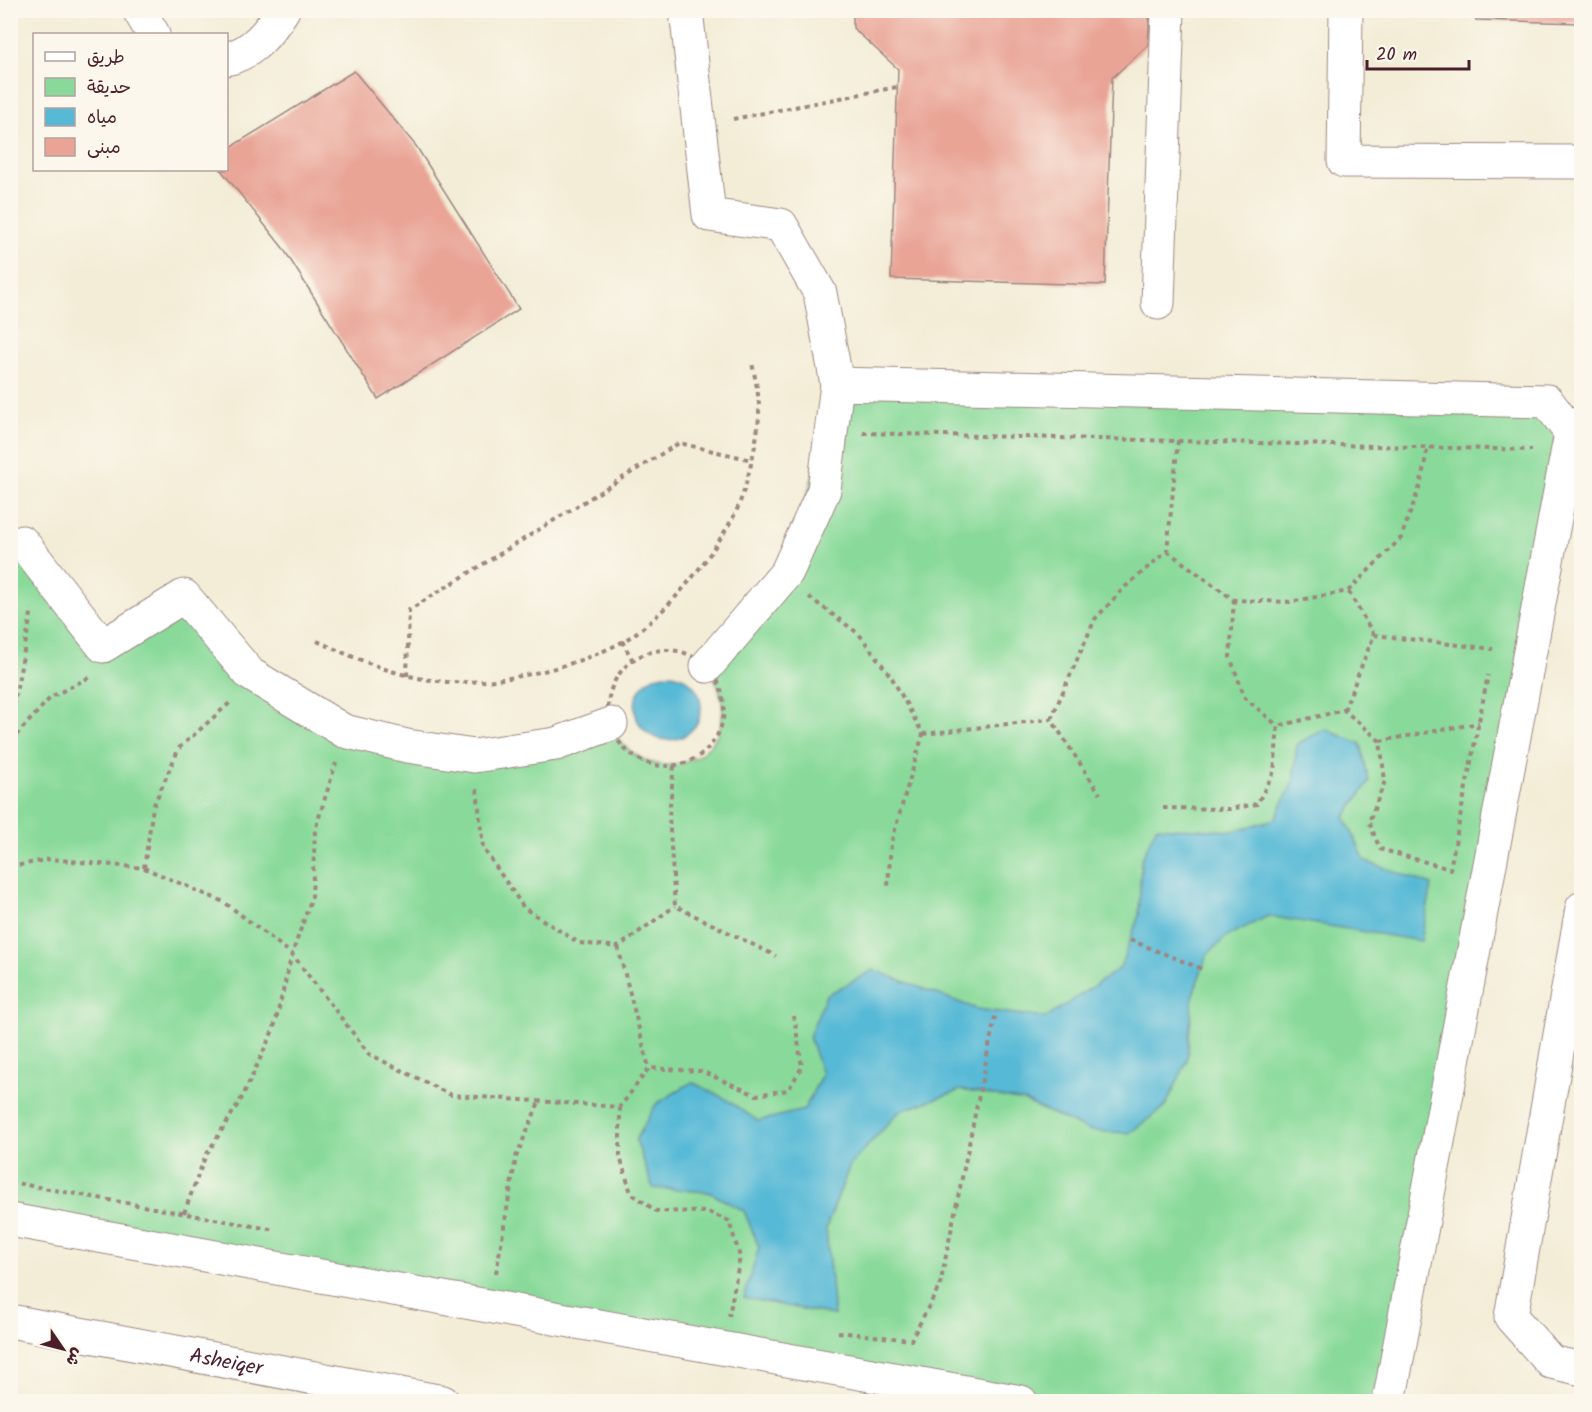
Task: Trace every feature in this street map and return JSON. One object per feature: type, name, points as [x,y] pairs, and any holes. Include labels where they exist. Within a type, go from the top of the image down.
[{"type":"street","points":[[139,10],[152,33]]},
{"type":"street","points":[[228,58],[238,56],[267,34],[283,10]]},
{"type":"street","points":[[686,10],[709,215],[781,225],[820,293],[837,384],[824,490],[787,572],[717,675]]},
{"type":"street","points":[[1158,303],[1168,10]]},
{"type":"street","points":[[1346,10],[1344,161],[1581,162]]},
{"type":"street","points":[[837,384],[1547,401],[1571,433],[1389,1401]]},
{"type":"street","points":[[10,545],[22,542],[103,646],[184,596],[250,674],[344,730],[406,746],[474,756],[556,744],[611,724]]},
{"type":"street","points":[[1581,908],[1511,1317],[1551,1362],[1581,1369]]},
{"type":"street","points":[[10,1220],[1021,1401]]},
{"type":"street","name":"Asheiqer","points":[[10,1321],[442,1401]]},
{"type":"path","points":[[723,120],[897,87]]},
{"type":"path","points":[[317,641],[358,660],[407,676],[450,682],[488,680],[580,660],[622,641],[662,610],[694,575],[735,512],[752,460],[759,408],[752,363]]},
{"type":"path","points":[[854,433],[1532,448],[1530,459]]},
{"type":"path","points":[[1051,719],[1095,619],[1125,587],[1167,551],[1178,440]]},
{"type":"path","points":[[407,676],[409,610],[679,443],[752,460]]},
{"type":"path","points":[[1167,551],[1234,600],[1290,602],[1348,591],[1401,538],[1420,486],[1428,446]]},
{"type":"path","points":[[10,724],[40,567]]},
{"type":"path","points":[[1348,591],[1374,634]]},
{"type":"path","points":[[801,592],[859,634],[892,678],[923,734],[891,843],[888,886]]},
{"type":"path","points":[[1234,600],[1230,657],[1245,698],[1278,726]]},
{"type":"path","points":[[1374,634],[1493,649]]},
{"type":"path","points":[[1344,710],[1374,634]]},
{"type":"path","points":[[1491,660],[1495,638]]},
{"type":"path","points":[[622,641],[633,661]]},
{"type":"path","points":[[671,650],[690,656],[717,675],[724,700],[723,719],[717,736],[699,755],[674,766],[656,765],[638,759],[624,748],[608,714],[610,694],[618,676],[633,661],[651,652],[671,650]]},
{"type":"path","points":[[1344,710],[1380,741],[1385,781],[1369,822],[1380,849],[1450,869],[1489,670]]},
{"type":"path","points":[[144,868],[153,807],[179,748],[239,694]]},
{"type":"path","points":[[1278,726],[1344,710]]},
{"type":"path","points":[[923,734],[1051,719]]},
{"type":"path","points":[[1051,719],[1100,794]]},
{"type":"path","points":[[1380,741],[1479,723]]},
{"type":"path","points":[[1163,808],[1230,809],[1257,804],[1274,772],[1278,726]]},
{"type":"path","points":[[184,1213],[205,1157],[243,1096],[274,1028],[292,954],[312,897],[315,830],[339,753]]},
{"type":"path","points":[[674,766],[669,816],[675,906]]},
{"type":"path","points":[[476,783],[483,848],[524,908],[579,943],[618,947],[675,906]]},
{"type":"path","points":[[10,867],[50,859],[144,868],[224,902],[292,954],[369,1054],[451,1095],[620,1107]]},
{"type":"path","points":[[675,906],[777,956]]},
{"type":"path","points":[[1130,940],[1202,969]]},
{"type":"path","points":[[618,947],[649,1068]]},
{"type":"path","points":[[832,1331],[910,1340],[940,1285],[996,1012]]},
{"type":"path","points":[[649,1068],[701,1071],[756,1095],[788,1090],[802,1067],[794,1016]]},
{"type":"path","points":[[649,1068],[620,1107],[620,1157],[631,1193],[656,1211],[708,1212],[729,1221],[740,1257],[728,1317]]},
{"type":"path","points":[[496,1272],[516,1157],[539,1102]]},
{"type":"path","points":[[10,1182],[277,1231]]},
{"type":"path","points":[[485,1270],[508,1275]]},
{"type":"path","points":[[717,1314],[738,1318]]},
{"type":"green space","points":[[837,384],[1547,401],[1571,433],[1389,1401],[1021,1401],[11,1220],[10,545],[102,646],[184,596],[250,674],[407,746],[614,733],[635,754],[658,764],[680,764],[700,755],[714,739],[722,718],[720,693],[707,666],[787,572]]},
{"type":"water","points":[[668,674],[681,676],[691,684],[699,694],[701,707],[699,720],[691,730],[681,738],[668,740],[655,738],[645,730],[637,720],[635,707],[637,694],[645,684],[655,676]]},
{"type":"water","points":[[1325,729],[1361,744],[1369,782],[1345,817],[1365,861],[1432,885],[1421,941],[1268,916],[1227,936],[1207,955],[1193,994],[1187,1061],[1165,1107],[1129,1133],[1090,1131],[1024,1101],[961,1090],[900,1111],[850,1165],[826,1228],[834,1315],[744,1298],[759,1247],[744,1211],[709,1192],[653,1188],[636,1140],[656,1104],[692,1082],[724,1098],[758,1121],[804,1110],[822,1074],[809,1037],[826,995],[874,970],[977,1009],[1046,1018],[1120,968],[1139,915],[1141,861],[1156,827],[1234,831],[1275,819],[1293,782],[1297,744]]},
{"type":"building","points":[[853,10],[1150,10],[1148,45],[1112,78],[1105,285],[891,279],[898,69],[853,28]]},
{"type":"building","points":[[1476,10],[1582,10],[1582,23],[1476,20]]},
{"type":"building","points":[[354,71],[416,146],[519,309],[378,399],[283,248],[222,171],[228,171],[228,149]]}]
